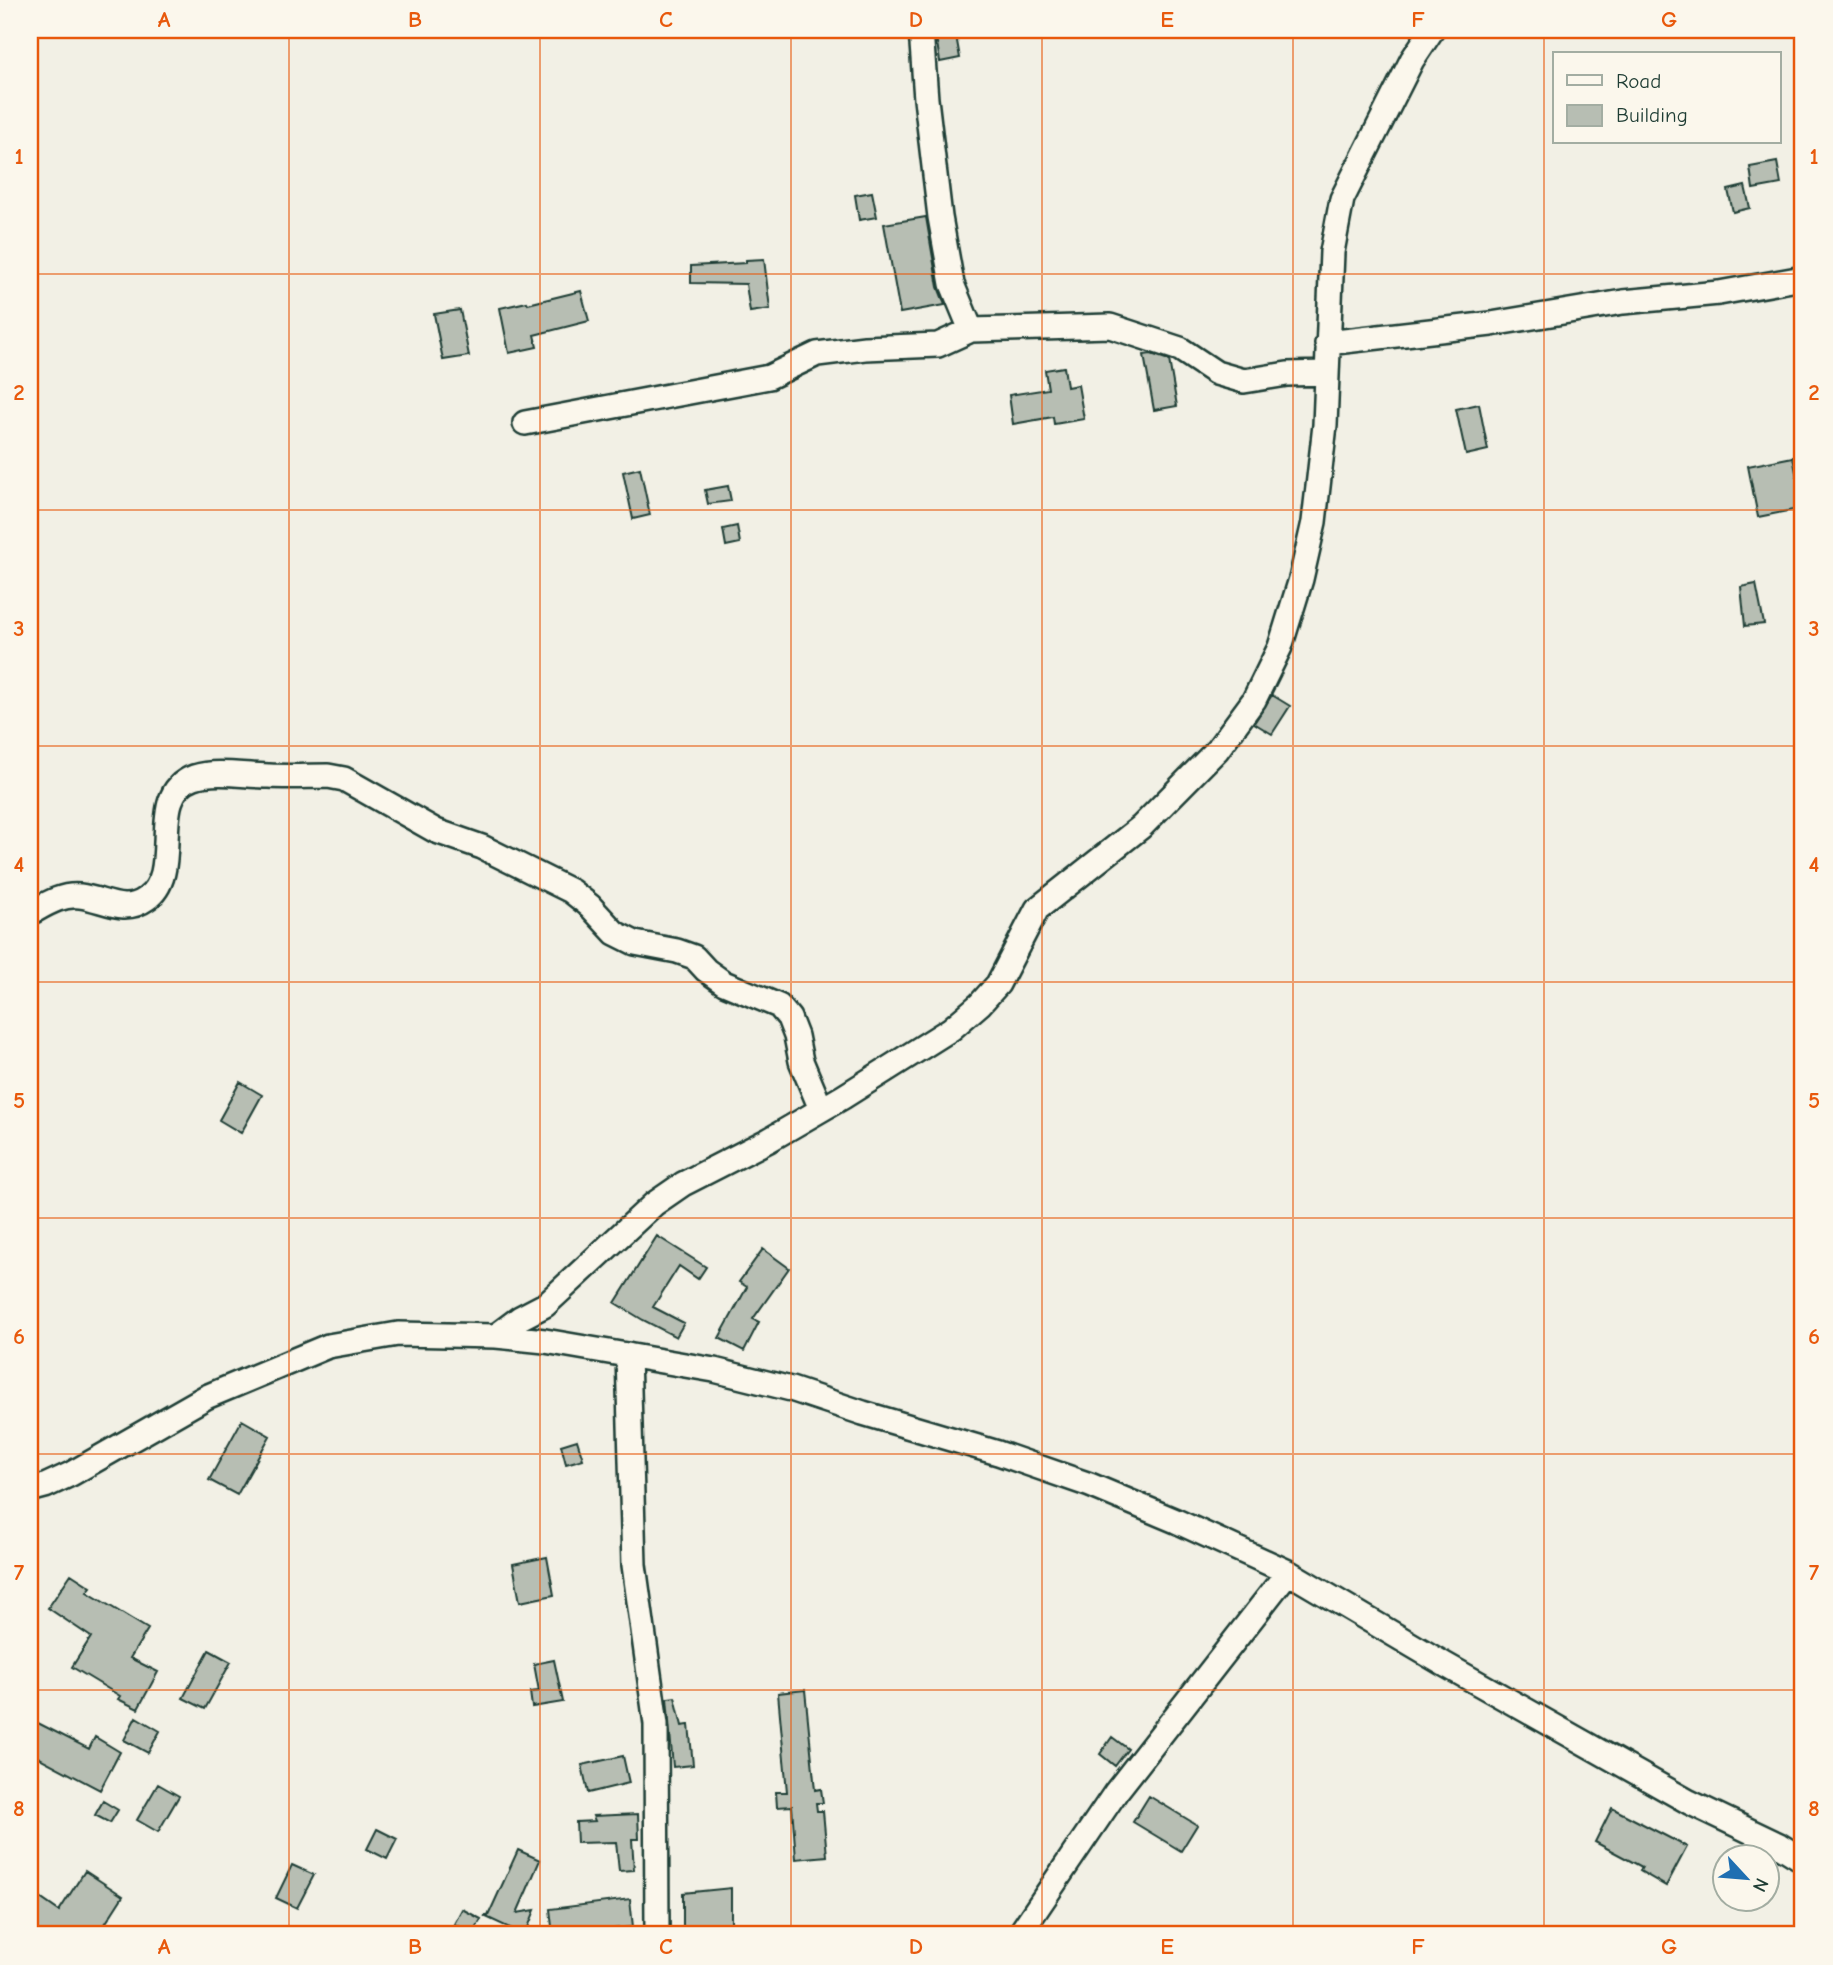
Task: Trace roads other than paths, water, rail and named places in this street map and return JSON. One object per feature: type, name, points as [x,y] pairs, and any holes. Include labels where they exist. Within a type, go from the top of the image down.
[{"type":"street","points":[[921,30],[940,216],[952,284],[971,330]]},
{"type":"street","points":[[496,1336],[520,1318],[545,1305],[654,1204],[684,1184],[821,1110],[951,1029],[998,984],[1037,909],[1141,827],[1217,750],[1254,699],[1280,648],[1301,579],[1314,522],[1325,425],[1332,252],[1342,199],[1412,60],[1432,30]]},
{"type":"street","points":[[1327,343],[1491,324],[1623,302],[1719,293],[1803,278]]},
{"type":"street","points":[[526,423],[769,377],[817,354],[865,348],[938,345],[971,330],[1110,326],[1180,349],[1216,373],[1244,381],[1287,374],[1326,373]]},
{"type":"street","points":[[30,913],[67,896],[80,896],[131,907],[155,893],[162,883],[165,871],[166,816],[182,784],[194,777],[216,774],[328,776],[344,779],[436,831],[482,847],[571,891],[590,906],[615,933],[635,943],[677,950],[694,957],[724,983],[779,1006],[789,1018],[796,1035],[801,1061],[821,1110]]},
{"type":"street","points":[[545,1305],[545,1341]]},
{"type":"street","points":[[30,1490],[71,1474],[206,1397],[328,1346],[398,1334],[496,1336],[545,1341],[714,1370],[791,1389],[998,1453],[1090,1485],[1164,1516],[1288,1572],[1444,1664],[1689,1802],[1779,1845],[1803,1860]]},
{"type":"street","points":[[628,1355],[634,1565],[656,1724],[657,1935]]},
{"type":"street","points":[[1019,1935],[1116,1792],[1288,1572]]}]
